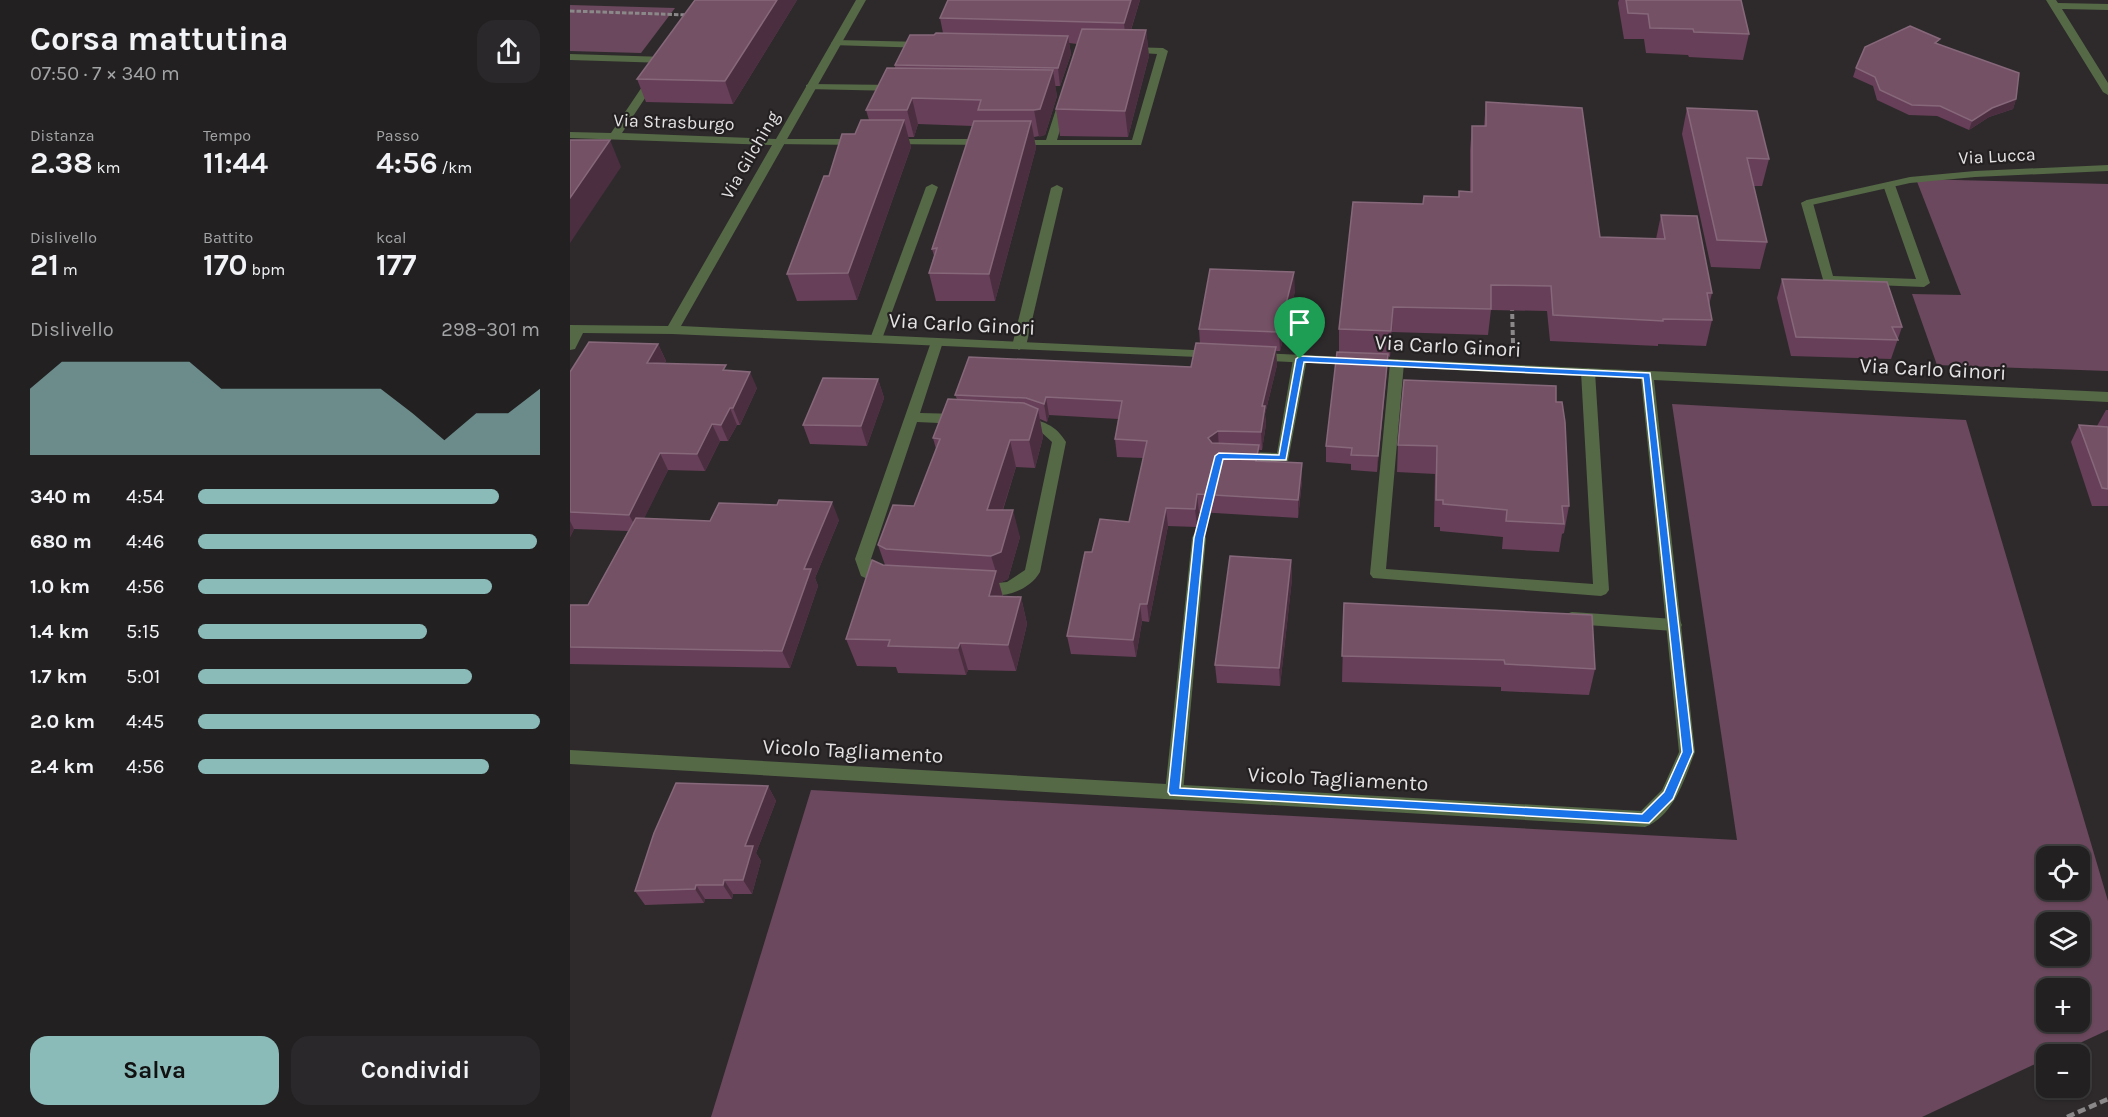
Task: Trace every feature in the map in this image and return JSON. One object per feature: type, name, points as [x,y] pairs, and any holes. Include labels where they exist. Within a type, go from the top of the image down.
[{"type":"street","name":"Via Gilching","points":[[672,330],[777,142],[861,0]]},
{"type":"street","points":[[2052,3],[2108,7]]},
{"type":"street","points":[[2052,3],[2108,92]]},
{"type":"street","points":[[615,136],[697,15]]},
{"type":"street","points":[[836,43],[940,45]]},
{"type":"street","name":"Via Strasburgo","points":[[570,135],[777,142],[1137,143],[1163,51],[1116,50]]},
{"type":"street","points":[[570,57],[666,60]]},
{"type":"street","points":[[810,87],[903,88]]},
{"type":"street","points":[[1050,143],[1066,91],[1055,91]]},
{"type":"street","name":"Via Lucca","points":[[1889,185],[1924,283],[1828,280],[1807,203],[1910,180],[1975,174],[2108,168]]},
{"type":"street","points":[[876,339],[932,187]]},
{"type":"street","points":[[1019,346],[1057,188]]},
{"type":"street","points":[[570,346],[574,329]]},
{"type":"street","name":"Via Carlo Ginori","points":[[574,329],[672,330],[876,339],[2108,397]]},
{"type":"street","points":[[904,585],[892,584],[866,572],[863,559],[937,342]]},
{"type":"street","points":[[1230,456],[1283,458],[1300,359]]},
{"type":"street","points":[[1397,363],[1378,574],[1601,590],[1588,372]]},
{"type":"street","name":"Vicolo Tagliamento","points":[[570,757],[1645,819],[1669,795],[1687,752],[1647,375]]},
{"type":"street","points":[[911,417],[971,420]]},
{"type":"street","points":[[964,588],[1000,591],[1024,582],[1032,572],[1059,442],[1054,433],[1046,427],[1006,422]]},
{"type":"street","points":[[1174,792],[1199,538]]},
{"type":"street","points":[[1553,617],[1674,625]]},
{"type":"path","points":[[570,12],[697,15]]},
{"type":"path","points":[[1512,306],[1513,369]]},
{"type":"path","points":[[2067,1117],[2108,1099]]},
{"type":"shaded area","points":[[570,5],[675,8],[641,53],[570,51]]},
{"type":"shaded area","points":[[1916,179],[2108,184],[2108,371],[1937,365],[1912,294],[1961,295]]},
{"type":"shaded area","points":[[1672,404],[1966,420],[2108,901],[2108,1030],[2078,1044],[2036,1044],[2036,1064],[1922,1117],[711,1117],[811,790],[1737,840]]},
{"type":"building","points":[[695,0],[777,0],[725,81],[637,79]]},
{"type":"building","points":[[948,0],[1131,0],[1124,23],[940,18]]},
{"type":"building","points":[[1626,0],[1741,0],[1749,34],[1650,28],[1648,14],[1628,13]]},
{"type":"building","points":[[1910,26],[1940,39],[1935,43],[2019,73],[2016,99],[1992,108],[1972,121],[1940,106],[1912,105],[1880,90],[1875,77],[1856,68],[1865,47]]},
{"type":"building","points":[[1082,29],[1146,30],[1125,111],[1056,109]]},
{"type":"building","points":[[936,33],[1068,36],[1058,68],[895,65],[910,35],[934,35]]},
{"type":"building","points":[[887,68],[1053,70],[1040,109],[978,110],[981,100],[912,98],[907,110],[866,110]]},
{"type":"building","points":[[1486,102],[1582,108],[1600,237],[1665,239],[1661,215],[1697,216],[1712,293],[1707,293],[1712,320],[1663,319],[1663,321],[1553,315],[1551,286],[1491,285],[1491,309],[1393,307],[1391,331],[1339,329],[1353,202],[1423,204],[1424,196],[1459,197],[1459,191],[1472,192],[1472,126],[1486,126]]},
{"type":"building","points":[[1687,108],[1757,111],[1769,159],[1747,158],[1767,242],[1717,240]]},
{"type":"building","points":[[861,120],[904,120],[848,273],[787,274],[824,176],[829,176],[842,134],[855,134]]},
{"type":"building","points":[[974,121],[1031,121],[989,274],[929,273],[937,248],[932,249]]},
{"type":"building","points":[[570,140],[610,140],[570,198]]},
{"type":"building","points":[[1210,269],[1294,272],[1279,332],[1199,329]]},
{"type":"building","points":[[1782,279],[1887,282],[1902,327],[1892,327],[1898,340],[1796,337]]},
{"type":"building","points":[[589,342],[658,344],[647,363],[726,365],[723,370],[750,372],[733,408],[730,408],[721,425],[712,424],[697,454],[660,453],[629,515],[570,512],[570,372]]},
{"type":"building","points":[[1196,343],[1276,347],[1262,406],[1265,406],[1261,432],[1218,431],[1208,438],[1212,443],[1259,445],[1256,461],[1302,463],[1298,500],[1197,494],[1195,509],[1166,508],[1147,604],[1140,604],[1133,640],[1067,636],[1085,552],[1092,552],[1100,519],[1129,522],[1147,441],[1115,439],[1122,401],[1046,397],[1044,404],[1026,398],[955,395],[969,357],[1191,367]]},
{"type":"building","points":[[1337,352],[1388,354],[1378,456],[1351,455],[1352,448],[1326,446]]},
{"type":"building","points":[[823,378],[878,379],[861,426],[803,425]]},
{"type":"building","points":[[1404,380],[1556,386],[1556,402],[1562,402],[1565,422],[1569,506],[1562,506],[1564,524],[1506,521],[1507,510],[1443,504],[1443,500],[1436,500],[1437,446],[1398,445]]},
{"type":"building","points":[[948,399],[1024,403],[1038,409],[1029,440],[1010,440],[987,510],[1013,510],[1001,552],[991,556],[886,549],[878,545],[893,505],[914,506],[940,439],[933,438]]},
{"type":"building","points":[[2079,425],[2108,427],[2108,489],[2102,488]]},
{"type":"building","points":[[779,500],[832,502],[804,569],[811,569],[782,651],[570,647],[570,605],[588,605],[636,518],[710,521],[719,503],[777,505]]},
{"type":"building","points":[[1230,556],[1291,560],[1279,668],[1215,665]]},
{"type":"building","points":[[872,560],[883,565],[996,571],[989,596],[1021,597],[1008,645],[960,643],[958,648],[888,646],[890,640],[846,639]]},
{"type":"building","points":[[1344,603],[1592,615],[1595,669],[1505,664],[1504,660],[1342,656]]},
{"type":"building","points":[[676,783],[768,786],[745,846],[753,846],[743,880],[724,880],[723,885],[696,885],[695,889],[635,891],[654,833]]},
{"type":"route","points":[[1300,359],[1647,375],[1687,752],[1669,795],[1645,819],[1174,792],[1199,538],[1219,456],[1283,458],[1300,359]]}]
